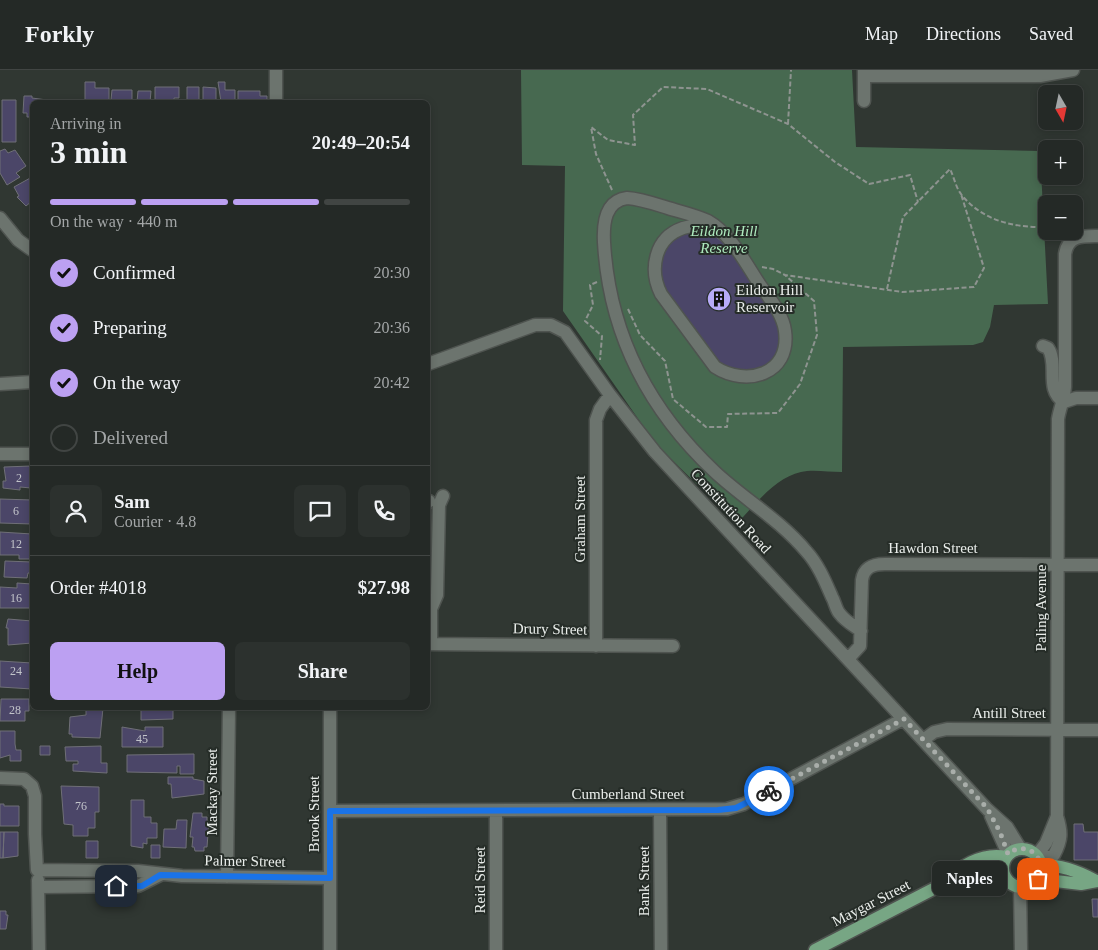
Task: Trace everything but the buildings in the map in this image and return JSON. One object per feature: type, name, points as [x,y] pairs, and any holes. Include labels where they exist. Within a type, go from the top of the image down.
[{"type":"main road","points":[[1020,848],[1026,848],[1040,860],[1087,875],[1097,881],[1081,884],[1038,879],[1030,885],[1020,887],[1014,886],[1005,878],[1003,867],[1007,856],[1020,848]]},
{"type":"main road","name":"Maygar Street","points":[[943,884],[953,873],[977,860],[995,855],[1007,856]]},
{"type":"main road","points":[[1038,879],[1040,860]]},
{"type":"main road","name":"Maygar Street","points":[[815,950],[943,884],[978,877],[1005,878]]},
{"type":"street","points":[[276,70],[276,100]]},
{"type":"street","points":[[864,101],[864,73],[1040,76],[1073,70]]},
{"type":"street","points":[[719,229],[700,226],[682,228],[663,242],[655,261],[653,273],[656,284],[666,302],[715,367],[727,375],[748,378],[766,372],[776,364],[783,354],[786,334],[781,316],[748,266],[719,229],[708,221],[632,198],[616,200],[610,207],[605,220],[607,278],[619,325],[648,392],[663,415],[715,472],[785,529],[806,550],[815,563],[839,614],[861,631]]},
{"type":"street","points":[[682,228],[685,213]]},
{"type":"street","points":[[0,218],[25,246],[30,249]]},
{"type":"street","name":"Paling Avenue","points":[[1040,860],[1056,816],[1058,419],[1060,408],[1064,402],[1065,254],[1068,244],[1074,238],[1098,236]]},
{"type":"street","name":"Constitution Road","points":[[430,363],[526,328],[546,324],[565,332],[610,395],[655,452],[987,808],[1002,820],[1020,848]]},
{"type":"street","points":[[1043,346],[1048,348],[1051,354],[1055,393],[1064,402],[1076,398],[1098,398]]},
{"type":"street","points":[[0,384],[30,382]]},
{"type":"street","name":"Graham Street","points":[[596,646],[596,420],[600,409],[610,395]]},
{"type":"street","points":[[0,454],[30,454]]},
{"type":"street","points":[[430,602],[437,592],[434,501]]},
{"type":"street","name":"Hawdon Street","points":[[848,660],[859,648],[862,580],[865,571],[871,566],[879,564],[1098,565]]},
{"type":"street","name":"Drury Street","points":[[430,644],[673,646]]},
{"type":"street","name":"Mackay Street","points":[[227,877],[228,710]]},
{"type":"street","name":"Brook Street","points":[[330,710],[330,950]]},
{"type":"street","name":"Cumberland Street","points":[[330,811],[660,811],[736,808],[904,719]]},
{"type":"street","name":"Antill Street","points":[[923,740],[934,732],[947,729],[1098,730]]},
{"type":"street","points":[[0,778],[24,779],[34,790],[40,950]]},
{"type":"street","name":"Constitution Road","points":[[987,808],[1000,832],[1007,856]]},
{"type":"street","name":"Reid Street","points":[[496,811],[496,950]]},
{"type":"street","name":"Bank Street","points":[[660,811],[661,950]]},
{"type":"street","name":"Palmer Street","points":[[37,870],[138,872],[160,875],[227,877],[330,878]]},
{"type":"street","name":"Palmer Street","points":[[39,887],[138,886],[160,875]]},
{"type":"street","points":[[1020,887],[1021,950]]},
{"type":"path","points":[[788,124],[791,70]]},
{"type":"path","points":[[616,200],[596,154],[591,127],[608,140],[635,145],[633,115],[663,88],[707,89],[788,124],[835,162],[869,184],[910,175],[918,202]]},
{"type":"path","points":[[748,266],[773,269],[785,275],[902,292],[974,287],[984,268],[961,194],[950,169],[903,217],[887,289]]},
{"type":"path","points":[[961,194],[990,219],[1025,228],[1038,227]]},
{"type":"path","points":[[592,370],[600,362],[602,336],[585,321],[593,305],[590,285],[607,278]]},
{"type":"green space","name":"Eildon Hill Reserve","points":[[521,70],[852,70],[856,147],[1038,151],[1038,185],[1042,185],[1042,195],[1038,195],[1038,240],[1045,240],[1048,304],[994,305],[990,327],[983,342],[973,345],[843,347],[842,472],[807,471],[787,477],[768,491],[737,524],[655,443],[563,311],[565,166],[522,165]]},
{"type":"way so far","points":[[769,791],[904,719],[987,808],[1000,832],[1002,842],[1008,854],[1016,849],[1026,848],[1037,855],[1042,865],[1041,874],[1038,879]]},
{"type":"place","name":"Eildon Hill Reservoir","points":[[719,299]]},
{"type":"place","name":"Naples","points":[[1038,879]]},
{"type":"route","points":[[116,886],[142,886],[160,875],[330,878],[330,811],[718,810],[736,808],[769,791]]}]
